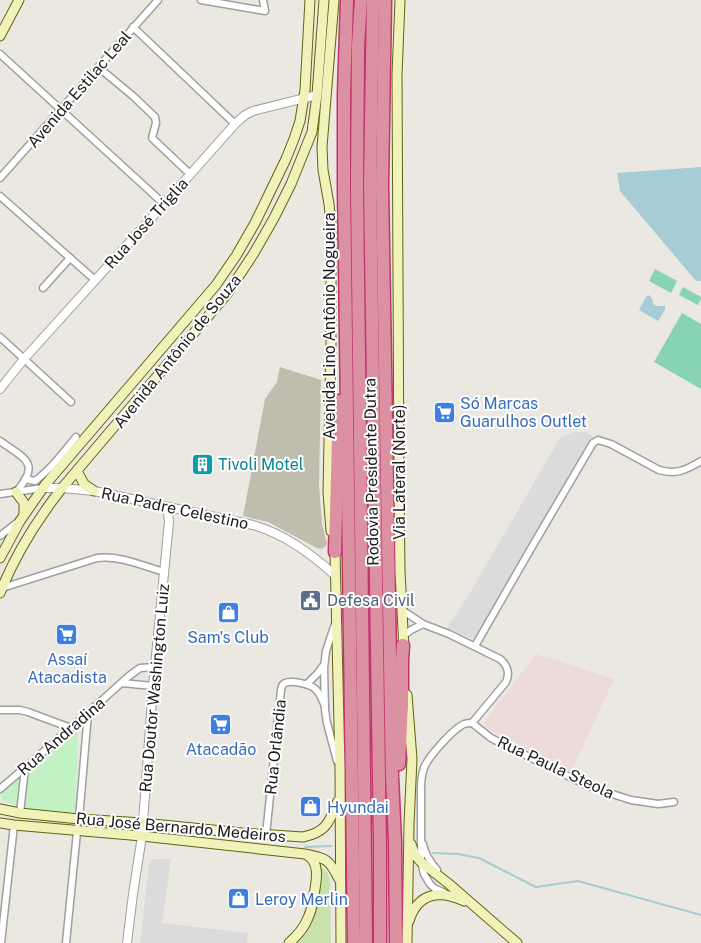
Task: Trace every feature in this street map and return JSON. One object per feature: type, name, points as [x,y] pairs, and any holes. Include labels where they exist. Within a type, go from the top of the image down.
[{"type":"highway","name":"Rodovia Presidente Dutra","points":[[347,0],[344,188],[354,943]]},
{"type":"highway","name":"Rodovia Presidente Dutra","points":[[361,0],[358,46],[357,188],[366,943]]},
{"type":"highway","name":"Rodovia Presidente Dutra","points":[[374,0],[370,186],[380,943]]},
{"type":"highway","name":"Rodovia Presidente Dutra","points":[[385,0],[382,185],[396,943]]},
{"type":"highway","points":[[335,552],[339,387],[347,373]]},
{"type":"highway","points":[[395,841],[402,704],[403,640]]},
{"type":"highway","points":[[384,943],[392,777]]},
{"type":"main road","points":[[0,36],[19,0]]},
{"type":"main road","name":"Avenida Antônio de Souza","points":[[0,557],[22,517],[42,488],[216,285],[255,223],[286,159],[300,121],[304,99],[310,0]]},
{"type":"main road","name":"Avenida Antônio de Souza","points":[[1,591],[39,519],[62,488],[227,294],[254,253],[278,210],[312,132],[317,95],[324,0]]},
{"type":"main road","name":"Via Lateral (Norte)","points":[[400,0],[397,95],[400,571],[412,759],[409,824],[408,943]]},
{"type":"main road","name":"Avenida Lino Antônio Nogueira","points":[[334,1],[322,162],[331,223],[328,492],[336,576],[341,943]]},
{"type":"main road","points":[[77,471],[84,484],[94,491]]},
{"type":"main road","points":[[16,492],[24,503],[22,517]]},
{"type":"main road","name":"Rua José Bernardo Medeiros","points":[[0,809],[79,819],[303,837],[319,832],[328,823],[340,796]]},
{"type":"main road","name":"Rua José Bernardo Medeiros","points":[[0,823],[14,826],[142,836],[304,854],[326,859],[334,868],[340,883]]},
{"type":"main road","points":[[409,824],[412,849],[421,862],[517,943]]},
{"type":"main road","points":[[241,847],[242,833]]},
{"type":"main road","points":[[289,943],[297,936],[309,918],[315,890],[316,867],[310,857],[304,854]]},
{"type":"main road","points":[[407,928],[412,913],[419,903],[427,897],[438,894],[448,895],[474,906]]},
{"type":"street","name":"Avenida Estilac Leal","points":[[0,178],[158,0]]},
{"type":"street","points":[[201,0],[265,12],[263,0]]},
{"type":"street","points":[[133,27],[235,124]]},
{"type":"street","points":[[0,54],[164,204]]},
{"type":"street","points":[[98,67],[155,117],[156,123],[152,138],[190,174]]},
{"type":"street","name":"Rua José Triglia","points":[[0,389],[24,359],[235,124],[253,111],[317,95]]},
{"type":"street","points":[[0,196],[95,280]]},
{"type":"street","points":[[43,288],[70,258]]},
{"type":"street","points":[[0,338],[70,402]]},
{"type":"street","points":[[25,479],[35,481],[40,477],[76,437]]},
{"type":"street","points":[[475,646],[593,443],[598,440],[611,444],[659,470],[667,472],[687,469],[701,461]]},
{"type":"street","points":[[0,441],[28,462],[29,468],[25,479],[16,492]]},
{"type":"street","name":"Rua Padre Celestino","points":[[0,494],[42,488],[94,491],[268,529],[302,548],[336,576]]},
{"type":"street","name":"Rua Doutor Washington Luiz","points":[[127,943],[142,836],[153,686],[169,522],[168,513],[164,506]]},
{"type":"street","points":[[169,522],[181,510]]},
{"type":"street","points":[[0,536],[22,517]]},
{"type":"street","points":[[1,591],[97,558],[114,558],[164,572]]},
{"type":"street","points":[[402,610],[423,624],[500,659],[508,670],[506,682],[472,723],[459,727],[436,749],[424,767],[421,788],[421,862],[424,874],[430,884],[448,895]]},
{"type":"street","name":"Avenida Lino Antônio Nogueira","points":[[336,621],[326,651],[324,665],[325,706],[327,723],[340,768]]},
{"type":"street","points":[[403,640],[411,630],[423,624]]},
{"type":"street","points":[[324,665],[307,684],[318,692],[325,706]]},
{"type":"street","name":"Rua Andradina","points":[[0,789],[128,676],[140,668],[155,667]]},
{"type":"street","name":"Rua Orlândia","points":[[266,835],[282,685],[287,682],[307,684]]},
{"type":"street","points":[[122,683],[153,686]]},
{"type":"street","points":[[0,710],[28,712],[71,728]]},
{"type":"street","points":[[79,819],[88,713]]},
{"type":"street","name":"Rua Paula Steola","points":[[472,723],[491,738],[584,784],[631,800],[658,804],[674,802]]},
{"type":"street","points":[[20,813],[26,768]]},
{"type":"street","points":[[1,943],[14,826]]},
{"type":"street","points":[[66,943],[77,832]]},
{"type":"street","points":[[421,833],[430,863],[449,884]]},
{"type":"shaded area","points":[[280,367],[321,380],[319,485],[322,524],[327,544],[321,549],[268,522],[243,516],[265,399],[277,382]]},
{"type":"shaded area","points":[[574,432],[586,432],[593,437],[476,638],[471,638],[447,628],[467,598],[560,438]]},
{"type":"shaded area","points":[[536,654],[614,679],[571,772],[487,728],[484,723]]},
{"type":"shaded area","points":[[155,859],[171,859],[162,923],[248,933],[247,943],[140,943],[149,865]]},
{"type":"green space","points":[[655,269],[677,281],[671,293],[649,281]]},
{"type":"green space","points":[[683,287],[701,297],[698,305],[679,295]]},
{"type":"green space","points":[[682,313],[701,324],[701,389],[654,362]]},
{"type":"green space","points":[[78,727],[76,814],[32,809],[4,802],[0,795]]},
{"type":"green space","points":[[319,865],[327,872],[330,880],[331,943],[297,943],[307,932],[313,917]]},
{"type":"water","points":[[701,167],[701,281],[696,281],[620,191],[617,173]]},
{"type":"water","points":[[648,295],[656,306],[665,306],[665,310],[658,321],[639,310]]},
{"type":"waterway","points":[[305,847],[331,846]]},
{"type":"waterway","points":[[433,853],[458,854],[479,858],[536,887],[578,881],[701,915]]},
{"type":"place","name":"Só Marcas Guarulhos Outlet","points":[[444,412]]},
{"type":"place","name":"Tivoli Motel","points":[[202,464]]},
{"type":"place","name":"Defesa Civil","points":[[311,600]]},
{"type":"place","name":"Sam's Club","points":[[228,613]]},
{"type":"place","name":"Assaí Atacadista","points":[[67,635]]},
{"type":"place","name":"Atacadão","points":[[221,725]]},
{"type":"place","name":"Hyundai","points":[[311,807]]},
{"type":"place","name":"Leroy Merlin","points":[[239,899]]}]
